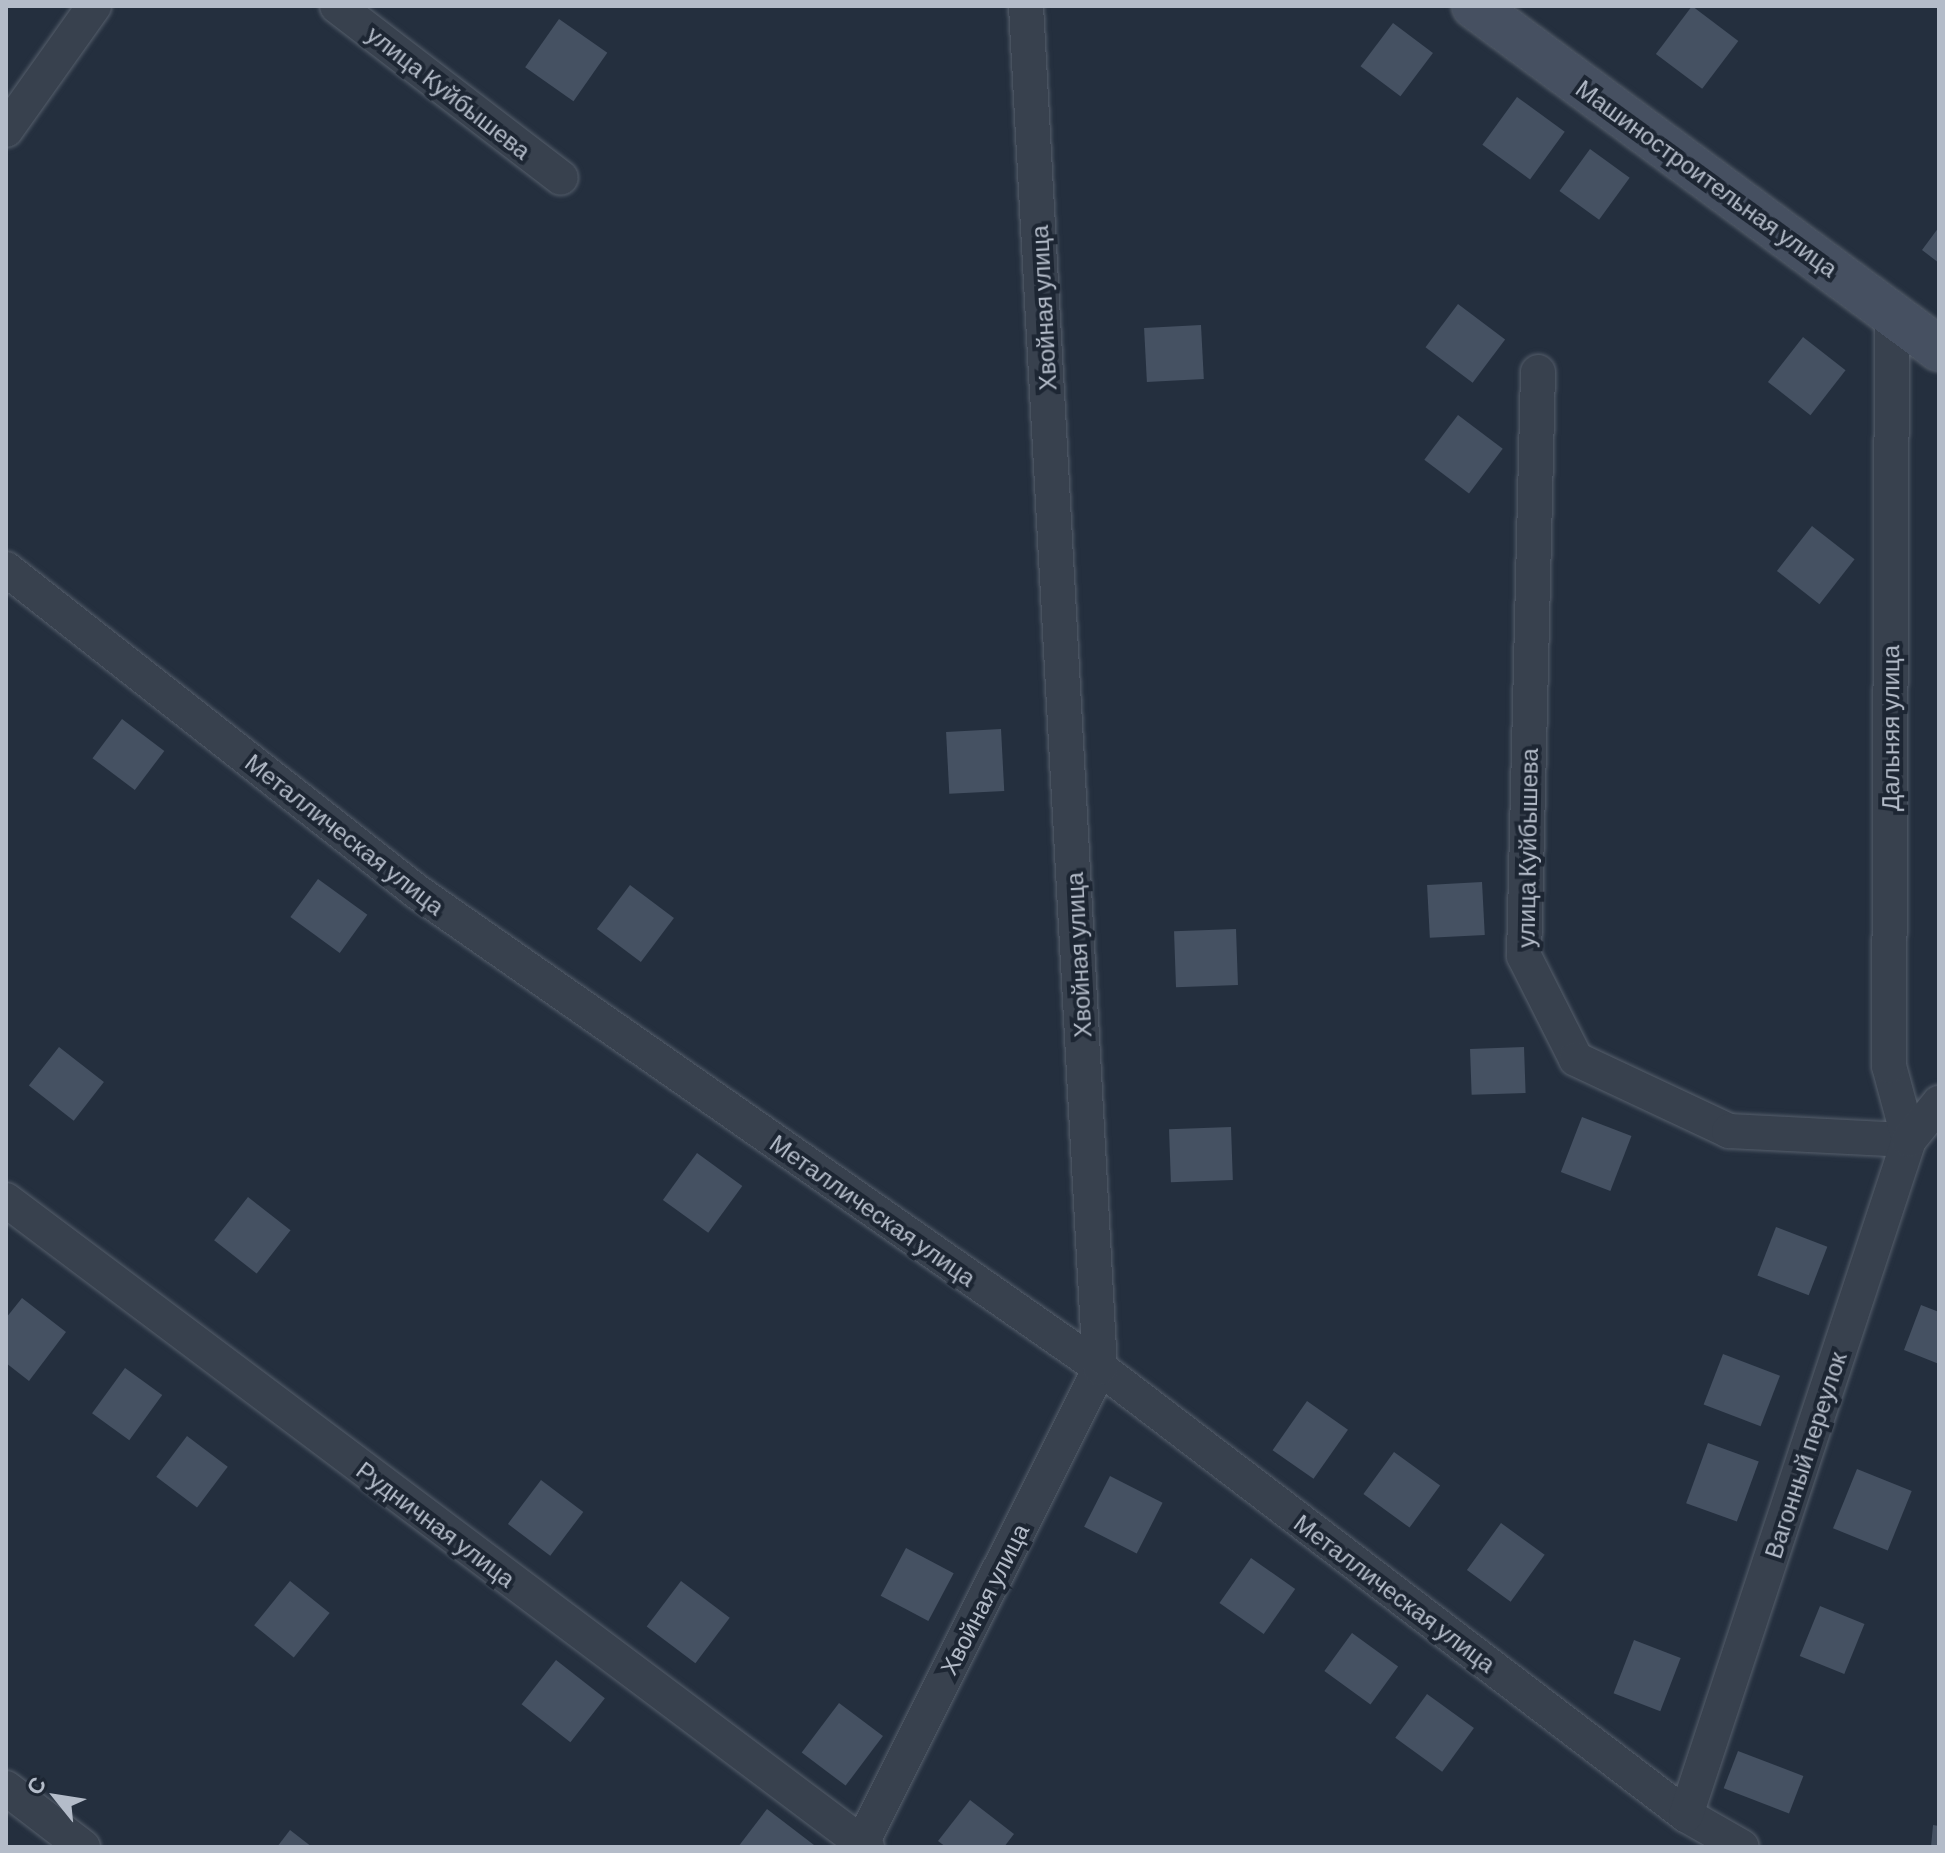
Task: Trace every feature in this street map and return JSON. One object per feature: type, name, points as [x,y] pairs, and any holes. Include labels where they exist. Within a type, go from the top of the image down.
[{"type":"street","points":[[6,130],[94,6]]},
{"type":"street","name":"улица Куйбышева","points":[[337,6],[561,178]]},
{"type":"street","name":"Хвойная улица","points":[[863,1846],[1100,1368],[1026,6]]},
{"type":"street","name":"Машиностроительная улица","points":[[1474,6],[1939,349]]},
{"type":"street","name":"Дальняя улица","points":[[1892,314],[1889,1066],[1909,1140]]},
{"type":"street","name":"улица Куйбышева","points":[[1538,372],[1524,956],[1576,1059],[1729,1131],[1909,1140]]},
{"type":"street","name":"Металлическая улица","points":[[6,569],[416,891],[1100,1368],[1686,1815],[1742,1847]]},
{"type":"street","name":"Вагонный переулок","points":[[1686,1815],[1909,1140],[1939,1103]]},
{"type":"street","name":"Рудничная улица","points":[[6,1200],[863,1846]]},
{"type":"street","points":[[6,1788],[83,1847]]},
{"type":"building","points":[[1692,6],[1738,41],[1702,89],[1656,54]]},
{"type":"building","points":[[559,19],[607,53],[573,101],[525,67]]},
{"type":"building","points":[[1393,23],[1433,53],[1400,96],[1361,66]]},
{"type":"building","points":[[1517,97],[1565,132],[1530,179],[1482,145]]},
{"type":"building","points":[[1590,149],[1630,178],[1599,220],[1559,191]]},
{"type":"building","points":[[1939,227],[1939,263],[1922,250]]},
{"type":"building","points":[[1458,304],[1505,340],[1473,383],[1426,347]]},
{"type":"building","points":[[1201,325],[1204,379],[1147,382],[1144,328]]},
{"type":"building","points":[[1803,337],[1846,370],[1810,415],[1768,382]]},
{"type":"building","points":[[1458,415],[1503,449],[1469,493],[1424,460]]},
{"type":"building","points":[[1812,526],[1855,559],[1819,604],[1777,571]]},
{"type":"building","points":[[122,719],[164,751],[135,790],[93,758]]},
{"type":"building","points":[[1001,729],[1004,791],[949,794],[946,732]]},
{"type":"building","points":[[318,879],[367,915],[340,953],[290,917]]},
{"type":"building","points":[[1482,882],[1485,935],[1430,938],[1427,885]]},
{"type":"building","points":[[630,885],[674,918],[641,962],[597,929]]},
{"type":"building","points":[[1236,929],[1238,985],[1176,987],[1174,931]]},
{"type":"building","points":[[59,1047],[104,1082],[74,1121],[29,1086]]},
{"type":"building","points":[[1524,1047],[1526,1093],[1472,1095],[1470,1049]]},
{"type":"building","points":[[1582,1117],[1631,1136],[1610,1191],[1561,1172]]},
{"type":"building","points":[[1231,1127],[1233,1180],[1171,1182],[1169,1129]]},
{"type":"building","points":[[697,1153],[742,1186],[708,1233],[663,1200]]},
{"type":"building","points":[[248,1197],[291,1230],[257,1274],[214,1240]]},
{"type":"building","points":[[1776,1227],[1827,1247],[1809,1295],[1757,1276]]},
{"type":"building","points":[[22,1298],[66,1332],[29,1381],[6,1363],[6,1318]]},
{"type":"building","points":[[1921,1305],[1939,1312],[1939,1364],[1904,1350]]},
{"type":"building","points":[[1723,1354],[1780,1376],[1761,1426],[1704,1404]]},
{"type":"building","points":[[125,1368],[162,1395],[129,1440],[92,1413]]},
{"type":"building","points":[[1307,1401],[1348,1430],[1314,1479],[1273,1450]]},
{"type":"building","points":[[187,1436],[228,1467],[197,1507],[156,1477]]},
{"type":"building","points":[[1708,1443],[1759,1461],[1737,1522],[1686,1503]]},
{"type":"building","points":[[1394,1452],[1440,1486],[1410,1528],[1363,1494]]},
{"type":"building","points":[[1857,1469],[1912,1491],[1888,1550],[1833,1528]]},
{"type":"building","points":[[1110,1476],[1163,1503],[1137,1554],[1084,1527]]},
{"type":"building","points":[[541,1480],[583,1512],[550,1556],[508,1524]]},
{"type":"building","points":[[1501,1523],[1545,1555],[1511,1602],[1467,1570]]},
{"type":"building","points":[[906,1548],[954,1573],[928,1621],[881,1596]]},
{"type":"building","points":[[1251,1558],[1295,1589],[1264,1634],[1219,1603]]},
{"type":"building","points":[[290,1581],[330,1613],[294,1657],[254,1625]]},
{"type":"building","points":[[681,1581],[730,1618],[695,1663],[647,1627]]},
{"type":"building","points":[[1820,1606],[1865,1624],[1844,1674],[1800,1656]]},
{"type":"building","points":[[1352,1633],[1398,1667],[1370,1705],[1324,1671]]},
{"type":"building","points":[[1634,1640],[1681,1658],[1660,1711],[1614,1693]]},
{"type":"building","points":[[556,1660],[605,1698],[570,1742],[522,1704]]},
{"type":"building","points":[[1427,1694],[1474,1728],[1442,1772],[1395,1738]]},
{"type":"building","points":[[839,1703],[883,1736],[846,1786],[802,1753]]},
{"type":"building","points":[[1738,1751],[1803,1776],[1789,1813],[1724,1788]]},
{"type":"building","points":[[970,1800],[1014,1834],[1004,1847],[946,1847],[938,1841]]},
{"type":"building","points":[[767,1809],[814,1845],[738,1847]]},
{"type":"building","points":[[1933,1825],[1939,1826],[1939,1847],[1931,1847]]},
{"type":"building","points":[[290,1830],[312,1847],[277,1847]]}]
